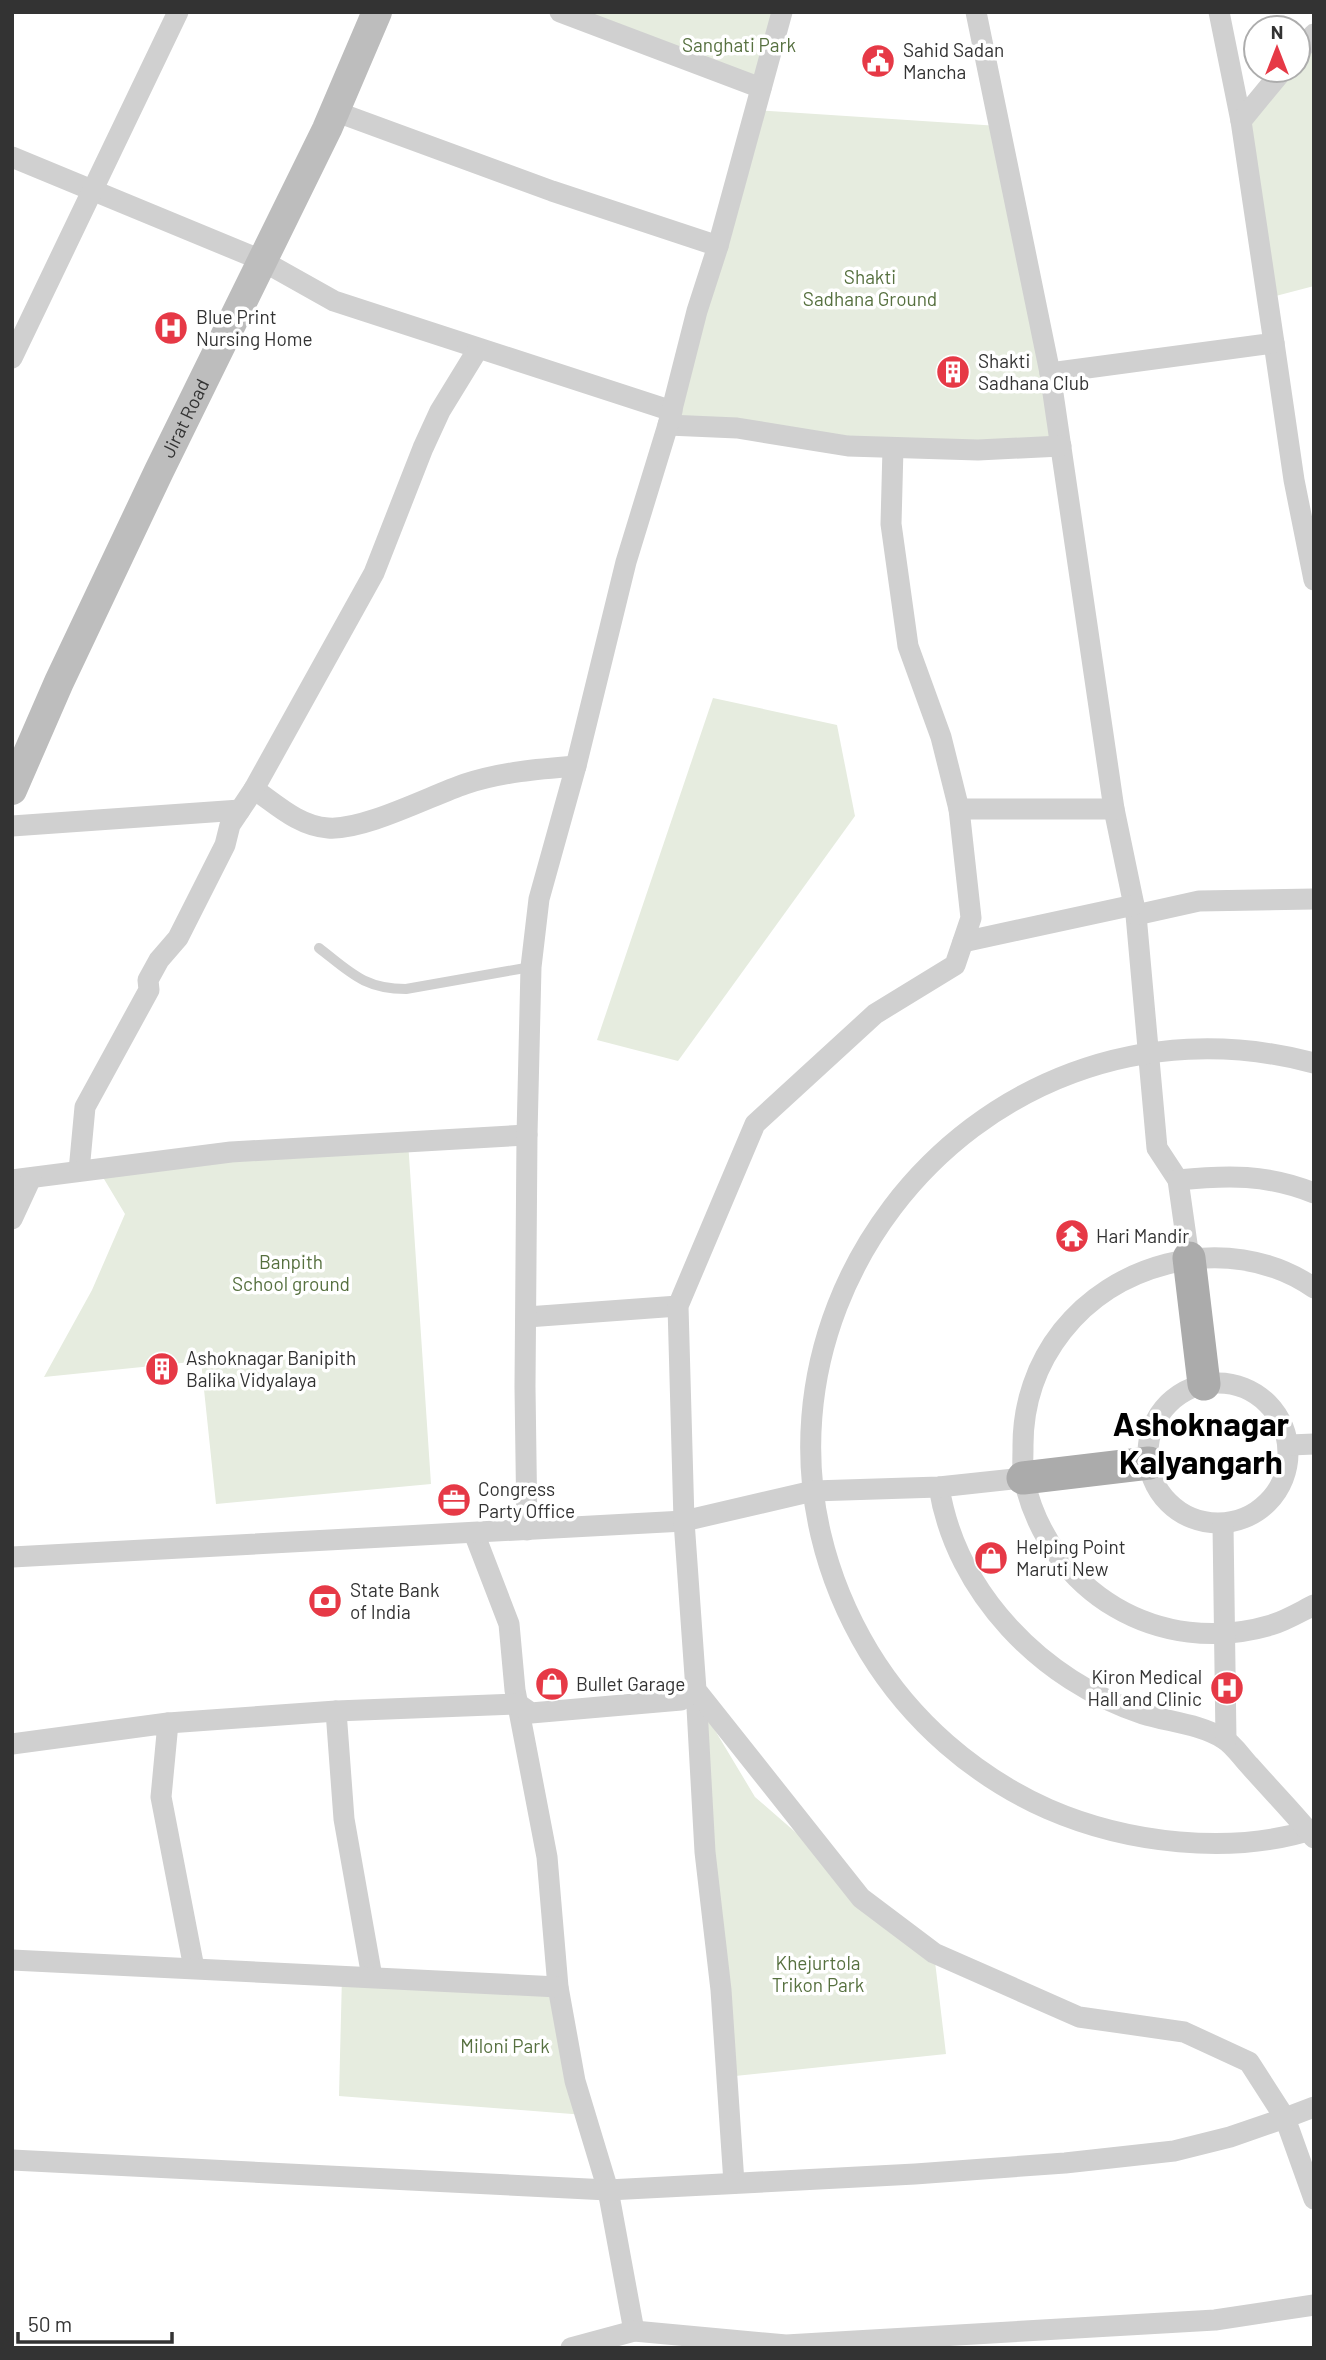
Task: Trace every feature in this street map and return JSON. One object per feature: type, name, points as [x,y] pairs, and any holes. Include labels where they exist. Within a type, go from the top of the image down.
[{"type":"main road","name":"Jirat Road","points":[[12,790],[59,682],[334,111],[377,12]]},
{"type":"main road","points":[[1189,1258],[1204,1384]]},
{"type":"main road","points":[[1023,1478],[1149,1463]]},
{"type":"street","points":[[12,358],[178,12]]},
{"type":"street","points":[[560,12],[761,88]]},
{"type":"street","points":[[527,1530],[527,1135],[531,967],[538,899],[576,766],[626,562],[670,418],[697,311],[718,246],[782,12]]},
{"type":"street","points":[[976,12],[1050,373],[1114,809],[1135,910],[1157,1148],[1178,1180],[1189,1258]]},
{"type":"street","points":[[1219,12],[1241,121],[1294,480],[1309,522],[1314,580]]},
{"type":"street","points":[[1241,121],[1271,84]]},
{"type":"street","points":[[334,111],[552,191],[718,246]]},
{"type":"street","points":[[12,157],[261,260],[334,301],[615,391],[670,418],[848,446],[978,450],[1061,446]]},
{"type":"street","points":[[1050,373],[1274,343]]},
{"type":"street","points":[[79,1171],[85,1107],[149,990],[148,980],[159,960],[178,938],[225,845],[230,825],[254,789],[374,573],[440,411],[478,349]]},
{"type":"street","points":[[734,2183],[721,1990],[705,1852],[684,1521],[678,1306],[755,1124],[875,1014],[955,965],[971,918],[959,809],[941,737],[908,646],[891,524],[893,448]]},
{"type":"street","points":[[254,789],[301,822],[328,828],[350,827],[504,773],[576,766]]},
{"type":"street","points":[[959,809],[1114,809]]},
{"type":"street","points":[[12,826],[240,810]]},
{"type":"street","points":[[963,942],[1199,901],[1314,899]]},
{"type":"street","points":[[1312,1833],[1212,1843],[1163,1840],[1127,1834],[1069,1818],[1024,1798],[983,1773],[945,1743],[910,1709],[880,1671],[855,1629],[835,1585],[821,1539],[813,1491],[810,1444],[813,1398],[822,1352],[835,1307],[855,1265],[878,1224],[900,1196],[939,1154],[976,1124],[1015,1099],[1058,1079],[1102,1063],[1148,1054],[1195,1049],[1243,1050],[1314,1063]]},
{"type":"street","points":[[12,1219],[21,1179],[231,1152],[527,1135]]},
{"type":"street","points":[[1178,1180],[1231,1175],[1291,1184],[1314,1194]]},
{"type":"street","points":[[1314,1288],[1302,1279],[1266,1265],[1228,1257],[1189,1258],[1140,1271],[1096,1296],[1060,1331],[1035,1374],[1023,1423],[1023,1478],[1036,1518],[1059,1559],[1092,1593],[1143,1622],[1177,1632],[1225,1635],[1273,1625],[1314,1605]]},
{"type":"street","points":[[527,1317],[678,1306]]},
{"type":"street","points":[[1198,1384],[1240,1384],[1274,1407],[1290,1446],[1284,1483],[1259,1512],[1223,1525],[1182,1516],[1153,1486],[1146,1445],[1163,1407],[1198,1384]]},
{"type":"street","points":[[1290,1446],[1314,1444]]},
{"type":"street","points":[[12,1558],[684,1521],[813,1491],[939,1487],[1023,1478]]},
{"type":"street","points":[[939,1487],[943,1515],[964,1564],[991,1606],[1032,1652],[1081,1687],[1142,1714],[1203,1729],[1226,1740],[1312,1833]]},
{"type":"street","points":[[1223,1525],[1226,1740]]},
{"type":"street","points":[[474,1533],[509,1624],[518,1704],[547,1857],[558,1987],[575,2081],[608,2190],[634,2331]]},
{"type":"street","points":[[12,1744],[168,1723],[336,1711],[518,1704],[531,1713],[681,1700],[695,1690]]},
{"type":"street","points":[[695,1690],[861,1898],[934,1953],[1079,2017],[1184,2032],[1249,2062],[1284,2118],[1314,2199]]},
{"type":"street","points":[[336,1711],[344,1819],[372,1977]]},
{"type":"street","points":[[168,1723],[161,1797],[194,1968]]},
{"type":"street","points":[[12,1960],[558,1987]]},
{"type":"street","points":[[12,2160],[608,2190],[1010,2167],[1174,2151],[1230,2137],[1314,2107]]},
{"type":"street","points":[[571,2348],[634,2331],[786,2345],[1105,2338],[1314,2305]]},
{"type":"lane","points":[[319,948],[367,984],[386,989],[406,989],[531,967]]},
{"type":"green space","name":"Sanghati Park","points":[[560,12],[782,12],[761,88]]},
{"type":"green space","points":[[1314,34],[1314,286],[1268,298],[1241,121],[1271,84],[1312,84]]},
{"type":"green space","name":"Shakti Sadhana Ground","points":[[755,110],[999,126],[1061,446],[864,447],[668,425]]},
{"type":"green space","points":[[713,698],[837,725],[855,816],[678,1061],[597,1040]]},
{"type":"green space","name":"Banpith School ground","points":[[408,1141],[431,1484],[216,1504],[201,1361],[44,1377],[92,1290],[125,1214],[98,1169]]},
{"type":"green space","name":"Khejurtola Trikon Park","points":[[704,1712],[755,1797],[934,1953],[946,2054],[735,2076]]},
{"type":"green space","name":"Miloni Park","points":[[342,1976],[558,1987],[585,2115],[339,2096]]},
{"type":"place","name":"Sahid Sadan Mancha","points":[[878,61]]},
{"type":"place","name":"Blue Print Nursing Home","points":[[171,328]]},
{"type":"place","name":"Shakti Sadhana Club","points":[[953,372]]},
{"type":"place","name":"Hari Mandir","points":[[1072,1236]]},
{"type":"place","name":"Ashoknagar Banipith Balika Vidyalaya","points":[[162,1369]]},
{"type":"place","name":"Congress Party Office","points":[[454,1500]]},
{"type":"place","name":"Helping Point Maruti New","points":[[991,1558]]},
{"type":"place","name":"State Bank of India","points":[[325,1601]]},
{"type":"place","name":"Bullet Garage","points":[[552,1684]]},
{"type":"place","name":"Kiron Medical Hall and Clinic","points":[[1227,1688]]},
{"type":"district","name":"Ashoknagar Kalyangarh","points":[[1201,1443]]}]
